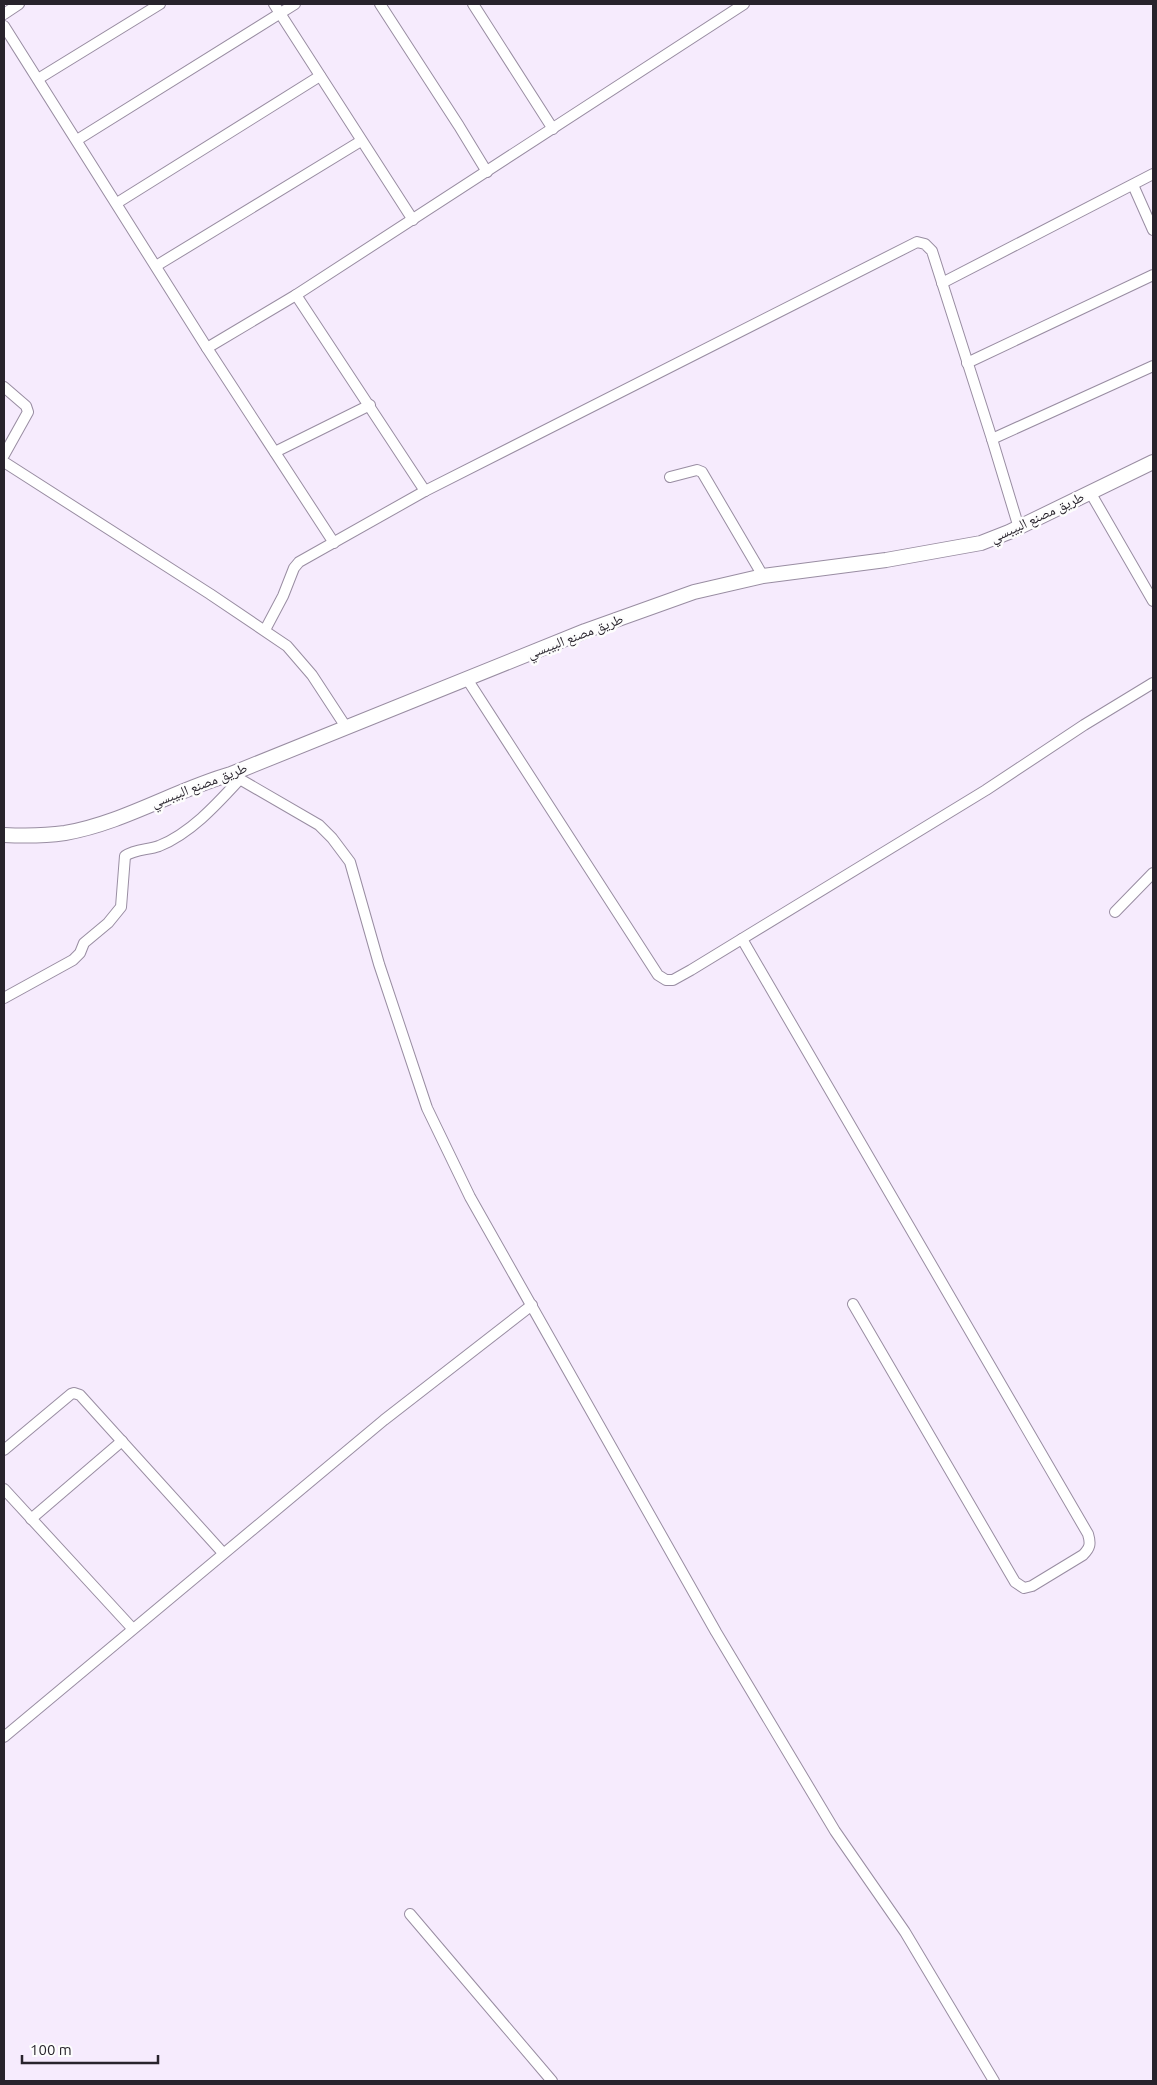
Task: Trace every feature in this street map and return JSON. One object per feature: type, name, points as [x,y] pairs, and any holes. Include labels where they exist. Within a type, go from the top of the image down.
[{"type":"main road","name":"طريق مصنع البيبسي","points":[[4,834],[44,836],[81,830],[211,779],[236,776],[346,727],[585,631],[721,584],[763,576],[854,565],[981,543],[1019,528],[1153,462]]},
{"type":"street","points":[[4,14],[20,4]]},
{"type":"street","points":[[38,78],[160,4]]},
{"type":"street","points":[[274,4],[413,220]]},
{"type":"street","points":[[77,140],[296,4]]},
{"type":"street","points":[[380,4],[487,172]]},
{"type":"street","points":[[473,4],[552,129]]},
{"type":"street","points":[[207,348],[296,295],[744,4]]},
{"type":"street","points":[[4,26],[207,348],[334,542]]},
{"type":"street","points":[[117,204],[320,76]]},
{"type":"street","points":[[156,266],[361,141]]},
{"type":"street","points":[[942,283],[1153,174]]},
{"type":"street","points":[[1133,184],[1153,230]]},
{"type":"street","points":[[264,630],[284,596],[294,568],[299,562],[425,491],[917,242],[925,244],[932,251],[1019,528]]},
{"type":"street","points":[[967,363],[1153,275]]},
{"type":"street","points":[[296,295],[425,491]]},
{"type":"street","points":[[992,439],[1153,366]]},
{"type":"street","points":[[4,387],[26,406],[28,412],[4,454]]},
{"type":"street","points":[[275,452],[370,405]]},
{"type":"street","points":[[4,462],[288,646],[312,675],[346,727]]},
{"type":"street","points":[[670,477],[697,470],[702,472],[763,576]]},
{"type":"street","points":[[1090,492],[1153,600]]},
{"type":"street","points":[[466,679],[658,975],[666,980],[672,980],[742,939],[774,917],[856,870],[986,790],[1084,725],[1153,683]]},
{"type":"street","points":[[4,998],[73,960],[80,953],[84,943],[116,914],[121,907],[126,856],[135,851],[159,846],[175,837],[206,814],[236,776],[319,825],[332,838],[350,862],[391,1001],[434,1124],[470,1197],[716,1632],[834,1831],[904,1932],[994,2081]]},
{"type":"street","points":[[1114,912],[1153,873]]},
{"type":"street","points":[[742,939],[1088,1534],[1091,1543],[1089,1550],[1032,1586],[1024,1588],[1015,1582],[853,1304]]},
{"type":"street","points":[[4,1737],[132,1628],[384,1420],[532,1305]]},
{"type":"street","points":[[4,1450],[74,1393],[80,1395],[224,1553]]},
{"type":"street","points":[[31,1519],[122,1441]]},
{"type":"street","points":[[4,1489],[132,1628]]},
{"type":"street","points":[[410,1914],[552,2081]]}]
